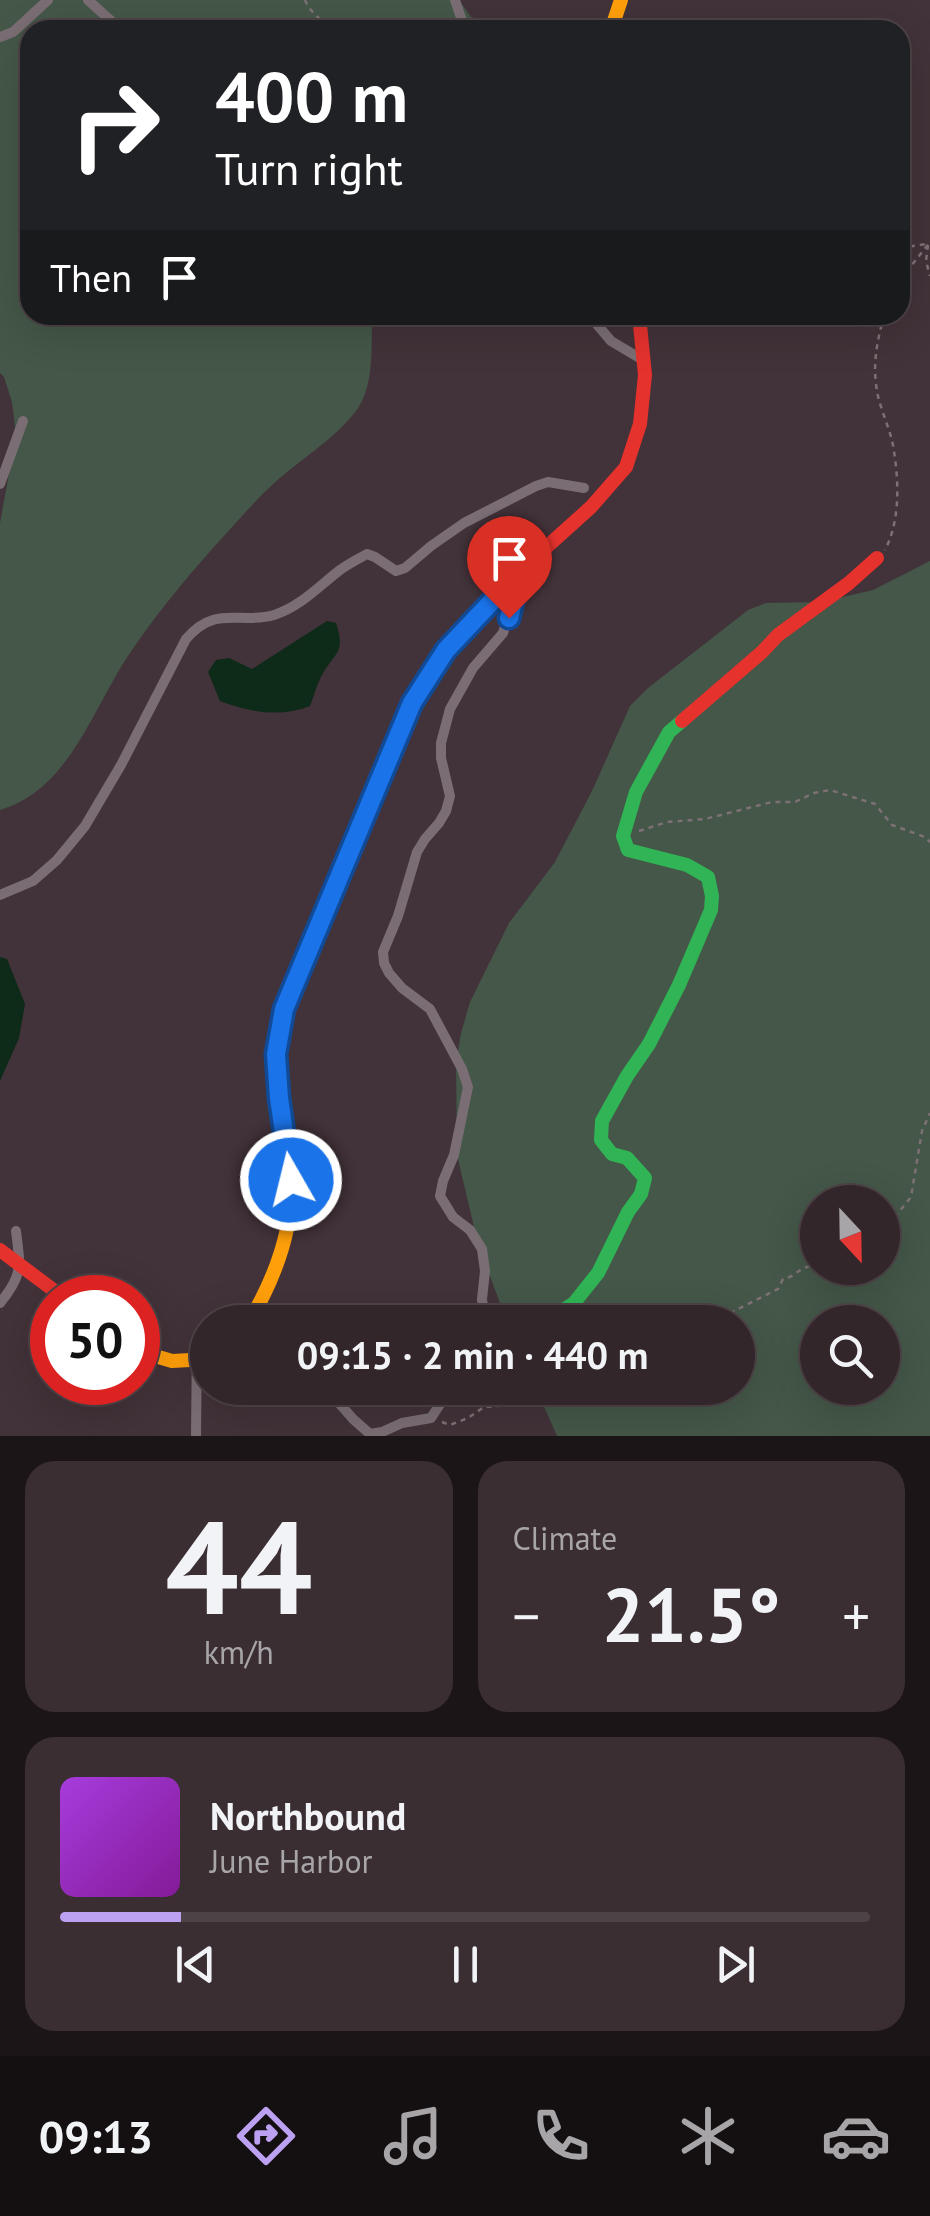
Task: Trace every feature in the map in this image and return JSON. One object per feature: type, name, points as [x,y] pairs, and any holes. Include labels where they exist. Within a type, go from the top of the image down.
[{"type":"main road","points":[[261,1305],[288,1228],[291,1180],[276,1054],[284,1009],[412,703],[446,650],[626,467],[640,424],[645,375],[640,325]]},
{"type":"main road","points":[[570,1305],[598,1273],[641,1194],[645,1178],[627,1158],[612,1154],[601,1140],[602,1121],[649,1044],[711,910],[708,876],[687,866],[628,850],[624,836],[636,792],[669,732],[778,635],[877,558]]},
{"type":"main road","points":[[0,1250],[31,1275]]},
{"type":"main road","points":[[160,1358],[190,1361]]},
{"type":"street","points":[[26,20],[48,0]]},
{"type":"street","points":[[88,0],[111,20]]},
{"type":"street","points":[[597,325],[611,341],[643,360]]},
{"type":"street","points":[[0,484],[23,421]]},
{"type":"street","points":[[0,895],[33,881],[57,860],[85,826],[122,765],[186,639],[196,628],[233,616],[272,616],[297,605],[343,567],[367,554],[396,571],[404,568],[464,523],[536,486],[548,482],[584,488]]},
{"type":"street","points":[[483,1305],[482,1249],[440,1196],[454,1154],[468,1087],[430,1009],[389,973],[383,952],[417,852],[446,811],[450,796],[441,743],[450,709],[473,668],[503,632],[531,560]]},
{"type":"street","points":[[0,1303],[16,1282],[20,1267],[16,1230]]},
{"type":"street","points":[[196,1436],[198,1405]]},
{"type":"street","points":[[342,1405],[370,1434],[431,1418],[439,1405]]},
{"type":"path","points":[[305,0],[320,20]]},
{"type":"path","points":[[929,243],[926,262],[930,276]]},
{"type":"path","points":[[910,267],[929,243]]},
{"type":"path","points":[[877,558],[896,525],[894,450],[876,388],[874,351],[881,325]]},
{"type":"path","points":[[624,836],[667,822],[705,819],[772,802],[796,802],[830,790],[875,804],[892,824],[925,836],[930,842]]},
{"type":"path","points":[[900,1211],[911,1197],[922,1132],[930,1113]]},
{"type":"path","points":[[745,1305],[778,1288],[783,1279],[792,1277],[800,1268]]},
{"type":"path","points":[[431,1418],[450,1425],[484,1407],[511,1405]]},
{"type":"shaded area","points":[[0,0],[459,0],[471,17],[481,20],[20,20],[20,325],[372,325],[372,352],[366,390],[356,411],[337,432],[265,492],[180,586],[132,650],[63,765],[24,799],[0,810],[0,523],[16,435],[12,402],[0,373]]},
{"type":"shaded area","points":[[930,561],[930,1436],[557,1436],[543,1405],[755,1405],[755,1305],[501,1305],[478,1244],[457,1155],[456,1063],[470,1002],[509,923],[555,862],[630,706],[748,610],[766,603],[821,602],[873,590]]},
{"type":"shaded area","points":[[327,621],[336,623],[338,652],[320,679],[310,706],[288,712],[265,712],[220,701],[208,672],[216,660],[229,658],[252,669]]},
{"type":"shaded area","points":[[0,957],[7,959],[25,1004],[19,1038],[0,1081]]},
{"type":"traffic: fast","points":[[571,1305],[598,1273],[641,1194],[645,1178],[627,1158],[612,1154],[601,1140],[602,1121],[649,1044],[711,910],[708,877],[687,865],[628,850],[623,836],[636,792],[669,732],[682,721]]},
{"type":"traffic: slow","points":[[614,20],[621,0]]},
{"type":"traffic: slow","points":[[258,1305],[286,1234],[291,1196],[276,1070],[283,1009],[412,703],[446,650],[489,605]]},
{"type":"traffic: slow","points":[[160,1357],[190,1360]]},
{"type":"traffic: jam","points":[[489,605],[591,507],[626,467],[640,424],[645,375],[640,325]]},
{"type":"traffic: jam","points":[[682,721],[778,635],[877,558]]},
{"type":"traffic: jam","points":[[0,1250],[33,1275]]},
{"type":"route","points":[[291,1180],[276,1054],[284,1009],[412,703],[446,650],[531,560],[509,618]]}]
